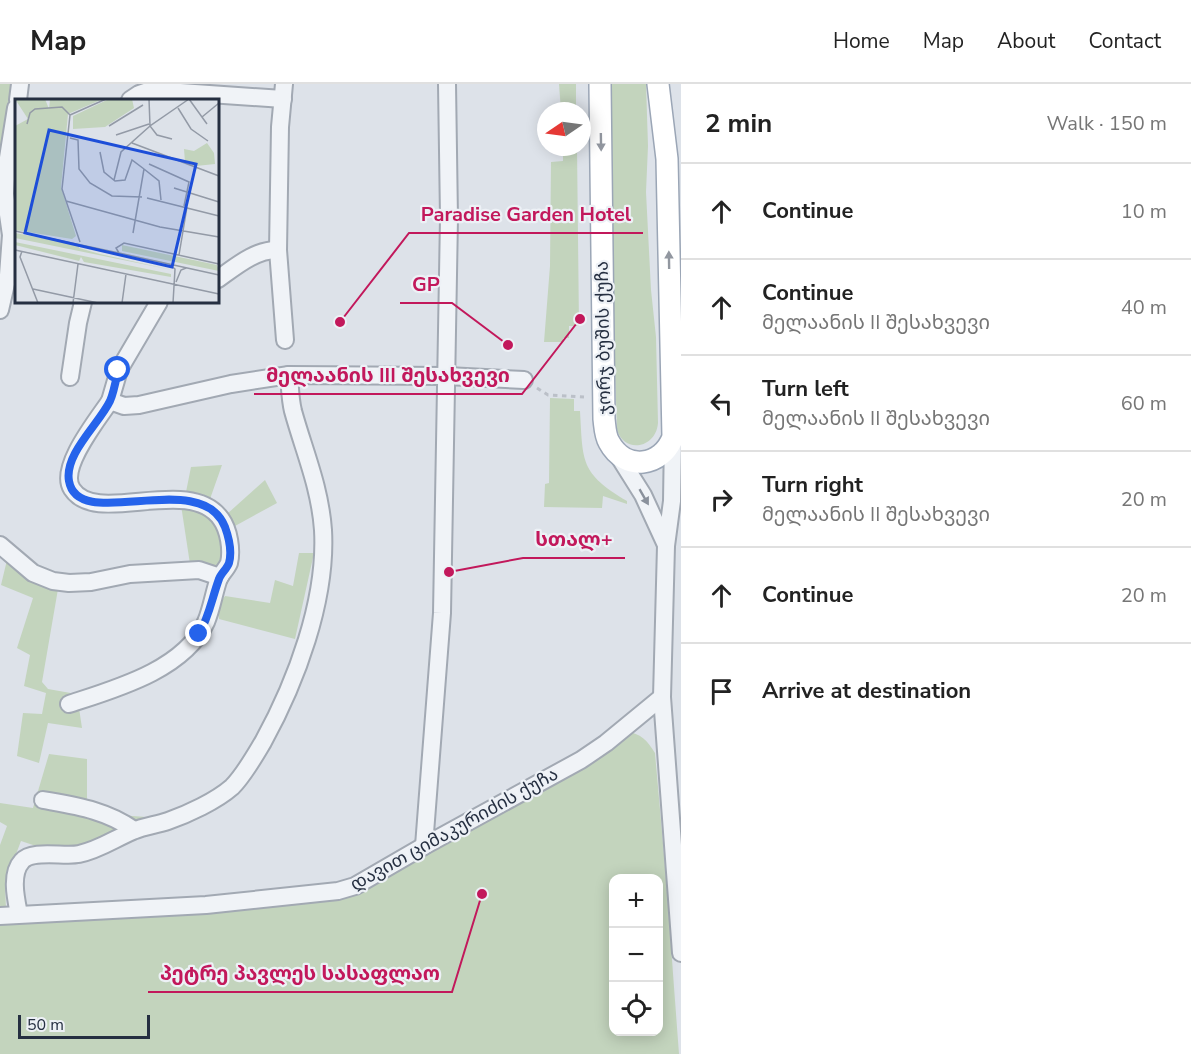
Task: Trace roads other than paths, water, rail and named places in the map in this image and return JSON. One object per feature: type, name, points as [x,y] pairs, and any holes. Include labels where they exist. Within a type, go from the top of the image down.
[{"type":"main road","name":"ჯორჯ ბუშის ქუჩა","points":[[600,84],[604,419],[608,441],[616,452]]},
{"type":"main road","points":[[616,452],[624,459],[633,462],[648,461],[664,453],[673,437],[667,159],[658,84]]},
{"type":"main road","points":[[667,159],[673,84]]},
{"type":"street","points":[[18,99],[20,84]]},
{"type":"street","points":[[424,846],[442,613],[449,218],[447,84]]},
{"type":"street","points":[[132,99],[151,90],[283,91],[278,250],[285,339]]},
{"type":"street","points":[[0,310],[8,275],[10,235],[5,194],[15,114]]},
{"type":"street","points":[[219,278],[266,249],[278,250]]},
{"type":"street","points":[[70,377],[83,303]]},
{"type":"street","points":[[69,704],[118,688],[168,663],[185,649],[207,621],[220,577],[229,564],[230,548],[222,520],[205,505],[192,501],[174,500],[95,503],[79,497],[71,489],[68,479],[78,449],[110,401],[118,370],[158,303]]},
{"type":"street","points":[[19,914],[15,883],[22,861],[30,856],[45,854],[68,856],[94,851],[134,830],[168,821],[202,806],[232,787],[253,758],[274,722],[295,672],[313,618],[322,566],[323,530],[318,495],[306,447],[293,409],[288,375]]},
{"type":"street","points":[[110,401],[124,406],[139,405],[231,384],[288,375],[447,376],[524,380]]},
{"type":"street","points":[[673,437],[672,501],[666,546],[662,697],[681,953]]},
{"type":"street","points":[[616,452],[643,495],[666,546]]},
{"type":"street","points":[[0,545],[33,573],[53,581],[91,582],[130,574],[199,570],[220,577]]},
{"type":"street","name":"დავით ციმაკურიძის ქუჩა","points":[[0,916],[206,905],[338,891],[355,886],[581,760],[606,743],[662,697]]},
{"type":"street","points":[[43,800],[106,813],[134,830]]},
{"type":"place","name":"მელაანის III შესახვევი","points":[[580,319]]},
{"type":"place","name":"Paradise Garden Hotel","points":[[340,322]]},
{"type":"place","name":"GP","points":[[508,345]]},
{"type":"place","name":"სთალ+","points":[[449,572]]},
{"type":"place","name":"პეტრე პავლეს სასაფლაო","points":[[482,894]]}]
